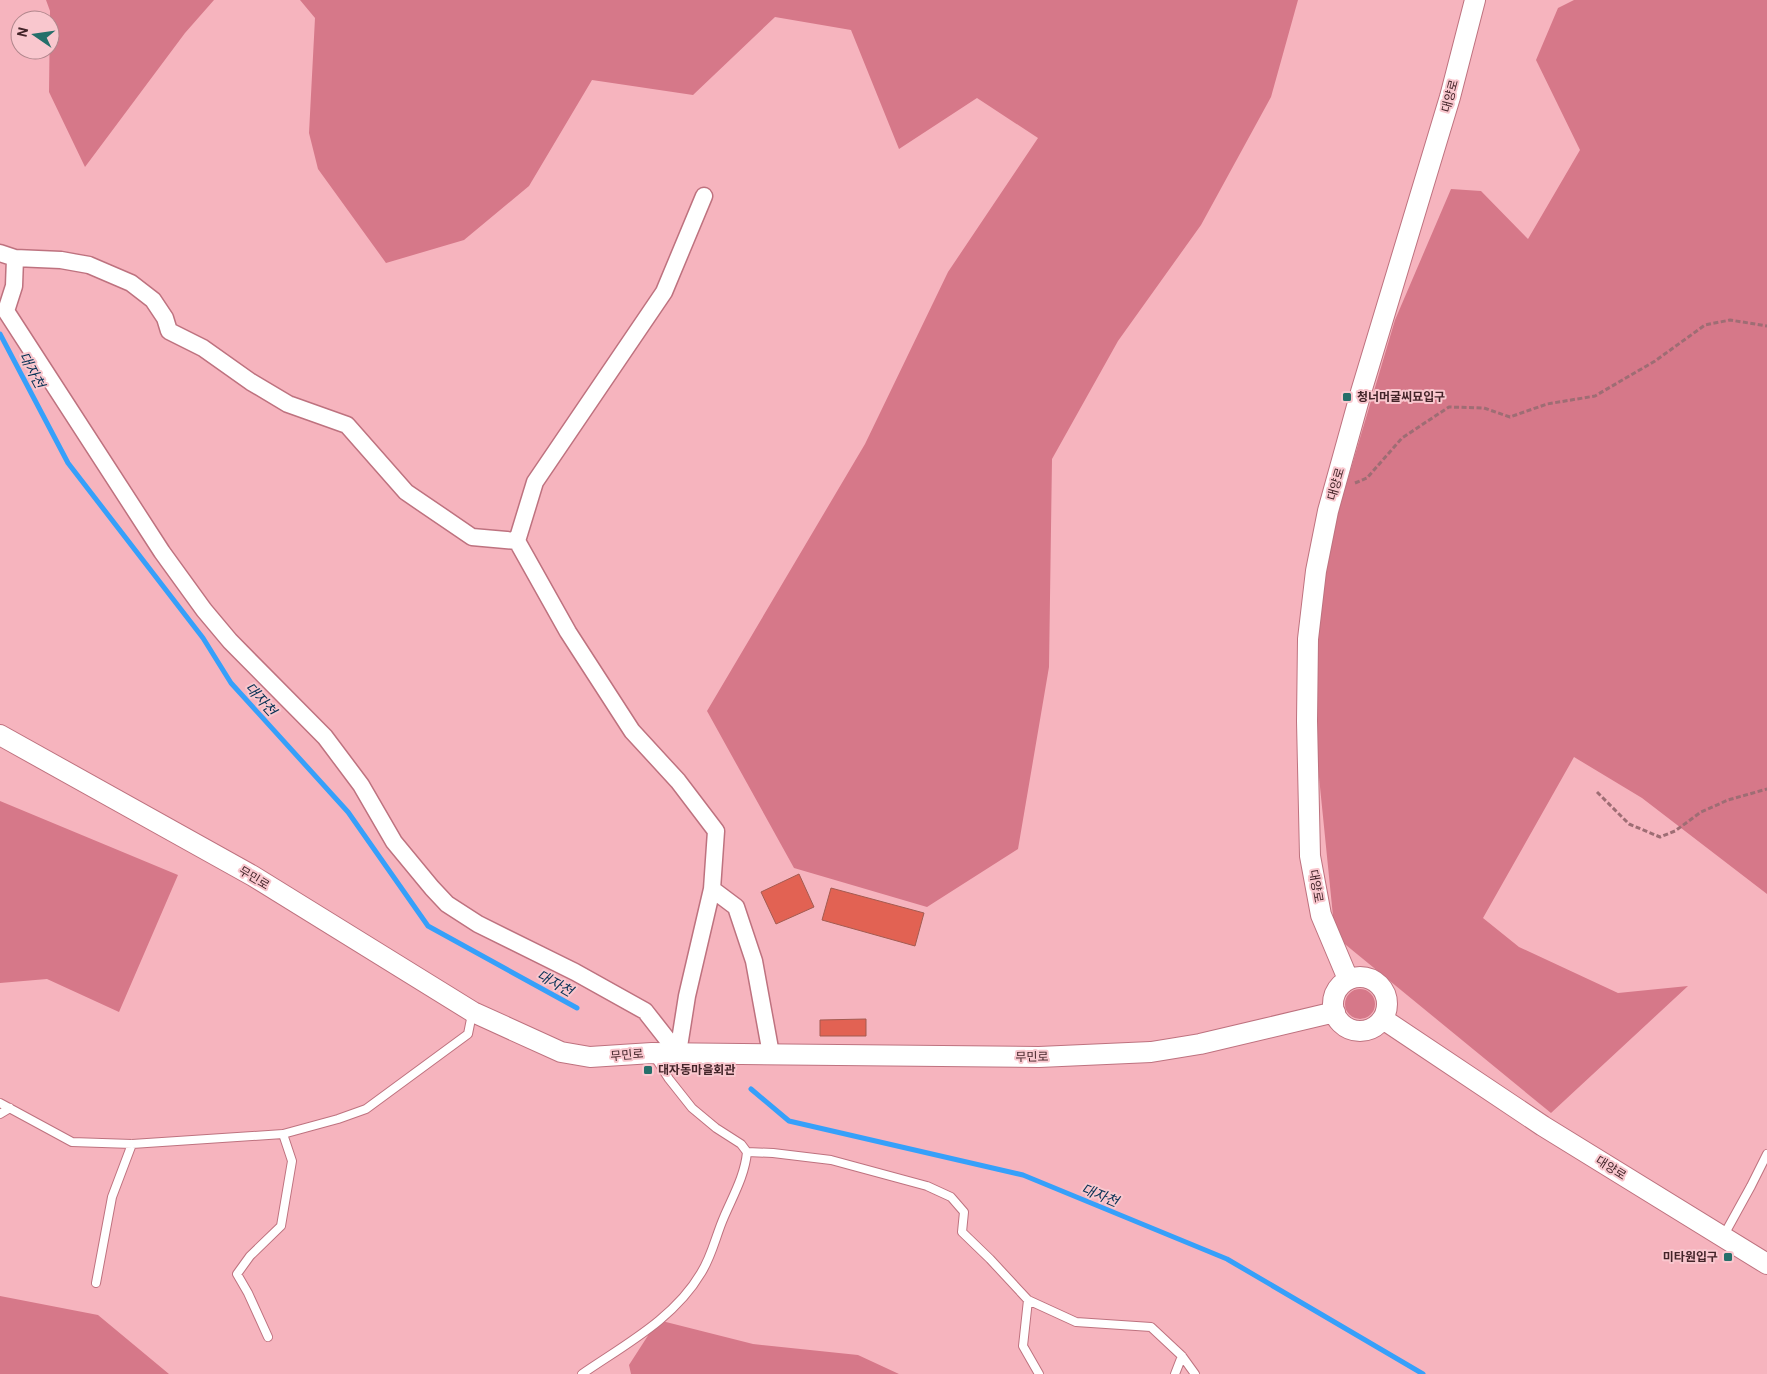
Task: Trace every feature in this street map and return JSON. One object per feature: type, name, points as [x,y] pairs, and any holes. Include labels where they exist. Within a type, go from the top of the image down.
[{"type":"street","name":"대양로","points":[[1348,979],[1321,915],[1310,847],[1307,721],[1308,639],[1316,571],[1328,511],[1364,382],[1450,97],[1475,0]]},
{"type":"street","points":[[678,1053],[687,996],[712,889],[716,831],[678,782],[632,731],[568,632],[517,541],[535,482],[664,292],[704,196]]},
{"type":"street","points":[[517,541],[472,537],[406,492],[347,425],[288,404],[251,382],[203,348],[169,332],[165,318],[153,300],[131,284],[89,265],[61,260],[7,256],[14,286],[6,311],[162,552],[204,610],[230,641],[325,737],[360,785],[394,842],[432,888],[447,904],[478,924],[575,972],[645,1011],[678,1053]]},
{"type":"street","name":"무민로","points":[[0,735],[252,876],[473,1012],[561,1052],[590,1058],[652,1053],[1039,1057],[1151,1052],[1200,1044],[1335,1012]]},
{"type":"street","points":[[712,889],[736,907],[754,961],[771,1054]]},
{"type":"street","points":[[1365,977],[1380,985],[1385,992],[1387,1010],[1377,1026],[1359,1031],[1350,1029],[1342,1024],[1335,1012],[1334,999],[1336,991],[1348,979],[1365,977]]},
{"type":"street","name":"대양로","points":[[1383,1019],[1543,1126],[1767,1264]]},
{"type":"lane","points":[[0,1103],[72,1142],[132,1144],[283,1134],[338,1120],[366,1109],[468,1034],[473,1012]]},
{"type":"lane","points":[[582,1374],[657,1323],[688,1292],[708,1261],[720,1226],[746,1165],[747,1152],[741,1144],[716,1128],[692,1108],[669,1079],[652,1053]]},
{"type":"lane","points":[[0,1114],[10,1108]]},
{"type":"lane","points":[[268,1337],[248,1293],[236,1274],[250,1256],[281,1226],[292,1161],[283,1134]]},
{"type":"lane","points":[[96,1283],[112,1197],[132,1144]]},
{"type":"lane","points":[[747,1152],[831,1160],[927,1186],[951,1197],[964,1212],[962,1232],[1028,1300],[1076,1322],[1151,1327],[1182,1356],[1195,1374]]},
{"type":"lane","points":[[1723,1237],[1767,1154]]},
{"type":"lane","points":[[1028,1300],[1023,1346],[1039,1374]]},
{"type":"lane","points":[[1175,1374],[1182,1356]]},
{"type":"path","points":[[1334,491],[1367,478],[1402,438],[1449,407],[1484,408],[1510,417],[1547,404],[1595,396],[1655,361],[1705,325],[1730,320],[1767,326]]},
{"type":"path","points":[[1598,792],[1629,824],[1660,837],[1675,831],[1701,812],[1728,800],[1767,789]]},
{"type":"shaded area","points":[[46,0],[214,0],[185,33],[85,167],[49,92],[49,60],[60,60],[60,10],[50,10]]},
{"type":"shaded area","points":[[300,0],[1298,0],[1271,97],[1201,225],[1118,341],[1052,459],[1049,667],[1018,849],[927,907],[794,868],[707,711],[865,444],[948,272],[1038,138],[977,98],[899,149],[851,30],[775,17],[693,95],[592,80],[529,186],[464,240],[386,263],[318,169],[309,133],[315,18]]},
{"type":"shaded area","points":[[1574,0],[1767,0],[1767,894],[1642,798],[1574,757],[1483,918],[1519,947],[1618,993],[1688,986],[1551,1113],[1335,936],[1319,777],[1301,637],[1395,320],[1451,189],[1481,191],[1528,239],[1580,150],[1536,60],[1558,8]]},
{"type":"shaded area","points":[[0,801],[178,875],[119,1012],[47,979],[0,983]]},
{"type":"shaded area","points":[[1360,989],[1371,993],[1375,1004],[1371,1015],[1360,1019],[1349,1015],[1345,1004],[1349,993]]},
{"type":"shaded area","points":[[0,1296],[98,1315],[169,1374],[0,1374]]},
{"type":"shaded area","points":[[658,1320],[753,1344],[858,1355],[899,1374],[631,1374],[629,1365]]},
{"type":"building","points":[[799,874],[814,907],[776,924],[761,892]]},
{"type":"building","points":[[831,888],[924,913],[915,946],[822,920]]},
{"type":"building","points":[[866,1019],[866,1036],[820,1036],[820,1020]]},
{"type":"waterway","name":"대자천","points":[[0,334],[68,463],[203,638],[231,683],[348,812],[428,926],[577,1008]]},
{"type":"waterway","name":"대자천","points":[[751,1089],[789,1121],[1023,1175],[1227,1259],[1423,1374]]},
{"type":"place","name":"청너머굴씨묘입구","points":[[1347,397]]},
{"type":"place","name":"대자동마을회관","points":[[648,1070]]},
{"type":"place","name":"미타원입구","points":[[1728,1257]]}]
